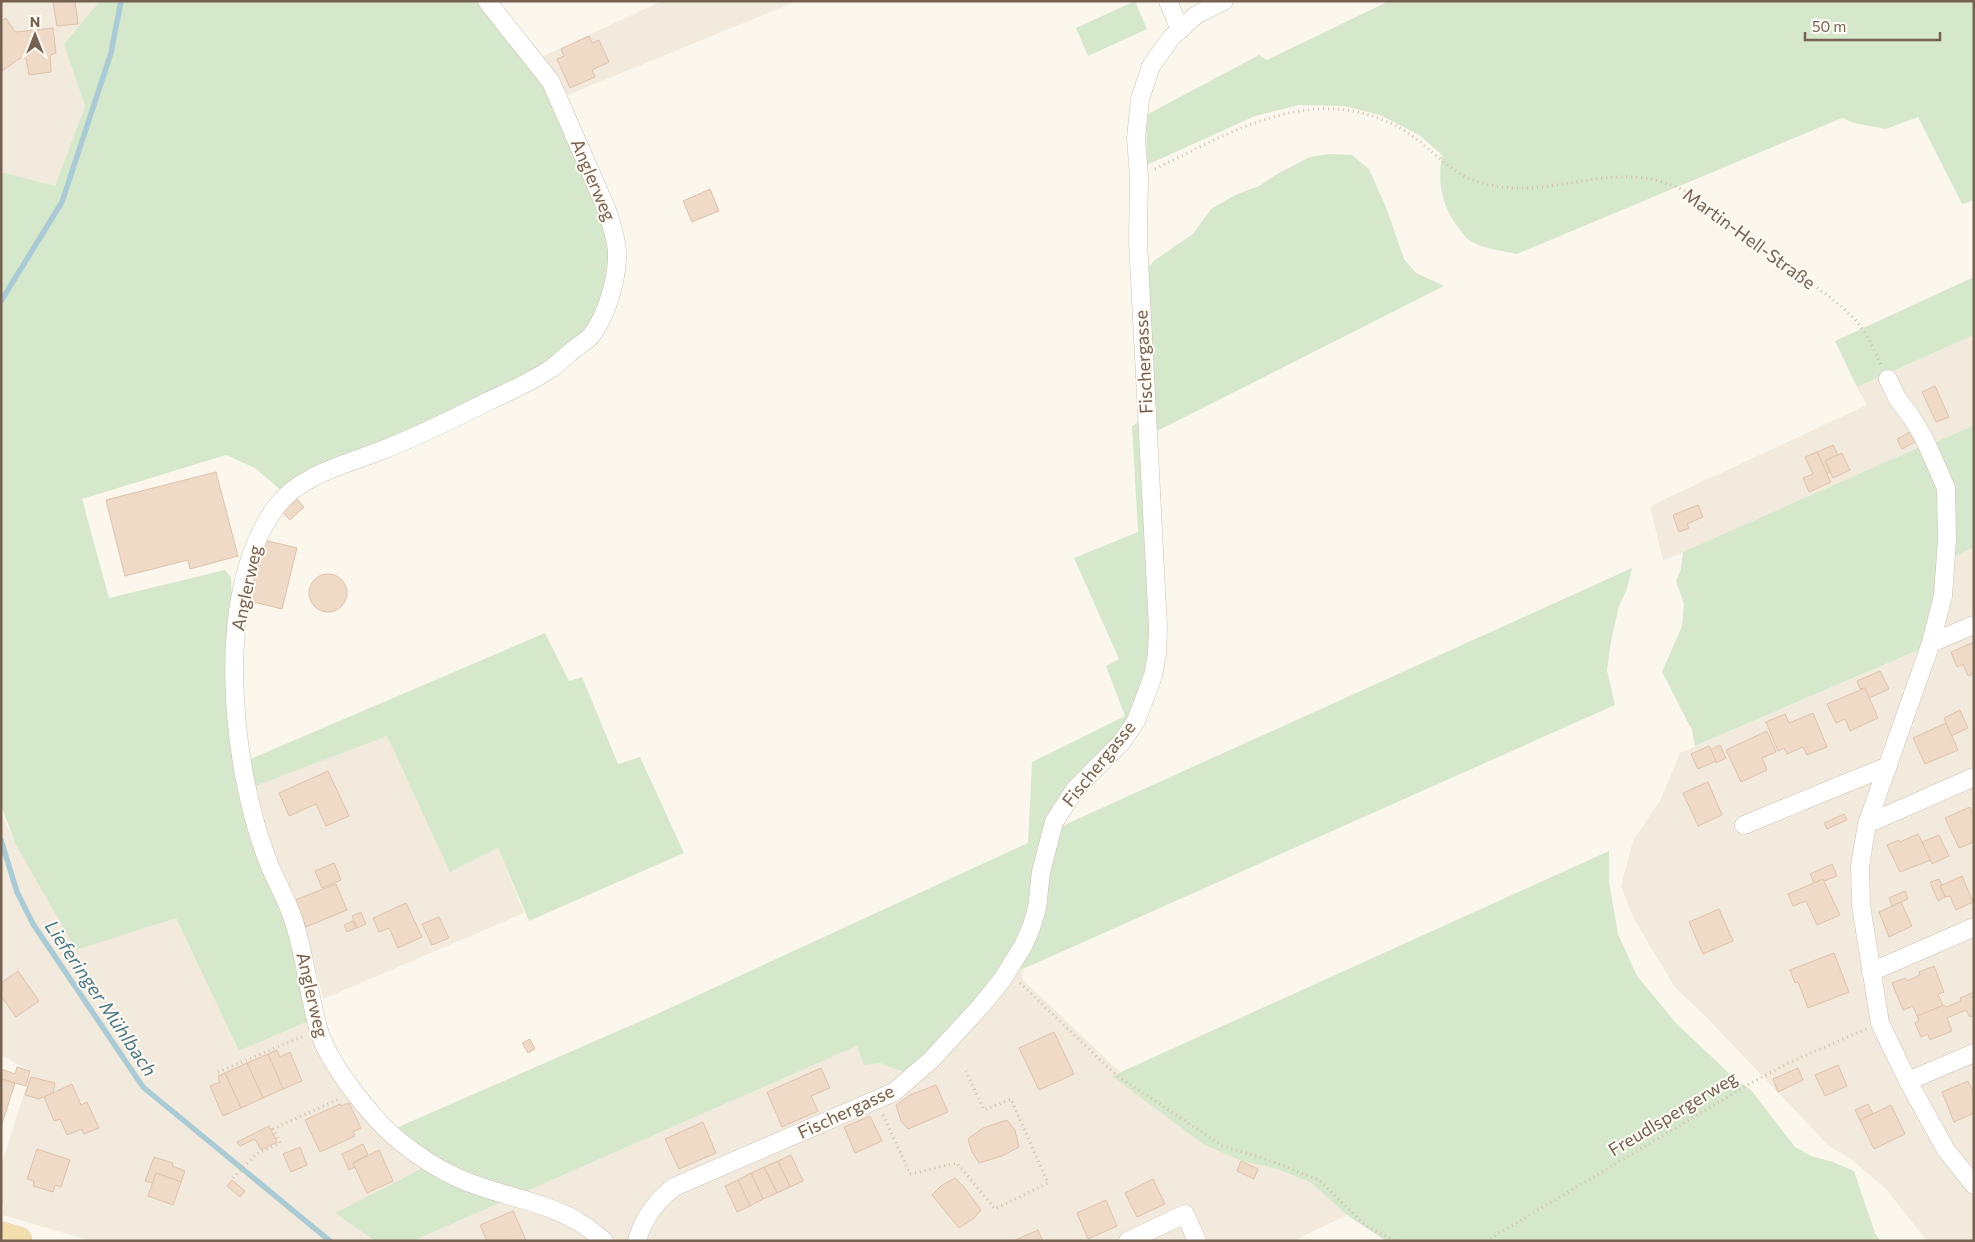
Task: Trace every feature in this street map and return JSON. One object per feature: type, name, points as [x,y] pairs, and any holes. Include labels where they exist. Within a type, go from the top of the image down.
[{"type":"main road","points":[[1,1236],[18,1241]]},
{"type":"street","name":"Anglerweg","points":[[487,1],[551,82],[607,210],[614,230],[617,252],[614,283],[606,310],[590,336],[551,369],[415,438],[300,484],[277,505],[258,535],[249,560],[238,610],[234,662],[236,735],[250,799],[266,856],[290,909],[305,962],[319,1030],[327,1054],[371,1112],[397,1139],[431,1163],[454,1176],[478,1186],[553,1210],[580,1222],[604,1241]]},
{"type":"street","points":[[1168,1],[1180,30]]},
{"type":"street","name":"Fischergasse","points":[[637,1241],[659,1198],[674,1187],[876,1101],[894,1092],[931,1060],[980,1007],[1008,971],[1023,946],[1037,908],[1042,872],[1054,822],[1076,788],[1121,743],[1136,721],[1153,676],[1157,654],[1158,628],[1137,218],[1139,176],[1136,138],[1140,99],[1151,66],[1171,38],[1196,15],[1224,1]]},
{"type":"street","points":[[1888,379],[1897,398],[1925,440],[1946,488],[1947,539],[1943,596],[1931,643],[1867,824],[1860,866],[1861,906],[1880,1023],[1908,1081],[1946,1150],[1973,1183]]},
{"type":"street","points":[[1931,643],[1974,625]]},
{"type":"street","points":[[1744,825],[1888,766]]},
{"type":"street","points":[[1867,824],[1974,777]]},
{"type":"street","points":[[1871,972],[1974,928]]},
{"type":"street","points":[[1908,1081],[1974,1053]]},
{"type":"street","points":[[1128,1241],[1185,1214],[1197,1241]]},
{"type":"path","name":"Martin-Hell-Straße","points":[[1139,176],[1264,118],[1321,108],[1370,116],[1392,124],[1410,135],[1460,174],[1496,186],[1535,187],[1611,179],[1643,178],[1668,184],[1693,195],[1763,251],[1833,299],[1857,322],[1888,379]]},
{"type":"path","points":[[1008,971],[1116,1074],[1223,1146],[1268,1160],[1319,1180],[1366,1226],[1395,1241]]},
{"type":"path","name":"Freudlspergerweg","points":[[1486,1241],[1746,1086],[1786,1064],[1880,1023]]},
{"type":"path","points":[[218,1072],[319,1030]]},
{"type":"path","points":[[876,1101],[910,1174],[956,1164],[995,1209],[1048,1183],[1011,1099],[984,1110],[966,1071]]},
{"type":"path","points":[[234,1178],[256,1154],[280,1142],[273,1129],[355,1092]]},
{"type":"shaded area","points":[[1,1],[100,1],[64,44],[85,106],[54,189],[1,173]]},
{"type":"shaded area","points":[[662,1],[797,1],[563,97],[539,58]]},
{"type":"shaded area","points":[[1974,335],[1974,425],[1936,442],[1924,445],[1663,561],[1650,506],[1867,405],[1857,387]]},
{"type":"shaded area","points":[[1974,547],[1974,1241],[1927,1241],[1886,1189],[1852,1160],[1829,1146],[1674,986],[1634,919],[1621,886],[1633,841],[1661,799],[1680,753],[1923,648],[1940,555],[1955,556]]},
{"type":"shaded area","points":[[387,736],[450,871],[498,848],[524,913],[323,999],[309,944],[271,855],[253,787]]},
{"type":"shaded area","points":[[1,813],[15,843],[176,918],[239,1051],[309,1021],[321,1054],[427,1166],[336,1213],[375,1241],[91,1241],[3,1215],[1,1167],[31,1071],[1,1055]]},
{"type":"shaded area","points":[[1005,965],[1023,969],[1022,979],[1120,1072],[1113,1075],[1242,1161],[1277,1169],[1310,1182],[1347,1215],[1293,1241],[413,1241],[857,1046],[880,1063],[903,1072]]},
{"type":"green space","points":[[100,1],[480,1],[553,99],[611,234],[604,301],[588,334],[531,376],[282,491],[255,468],[226,455],[82,499],[109,598],[225,570],[231,577],[232,609],[246,761],[545,633],[569,681],[582,677],[618,764],[640,757],[684,853],[529,921],[498,848],[450,872],[387,736],[253,787],[287,927],[303,975],[309,1021],[239,1051],[176,918],[76,950],[15,843],[1,805],[1,172],[55,186],[85,106],[64,44]]},
{"type":"green space","points":[[1135,1],[1147,29],[1088,56],[1076,28]]},
{"type":"green space","points":[[1389,1],[1974,1],[1974,200],[1962,204],[1918,117],[1886,129],[1854,123],[1842,118],[1517,254],[1479,245],[1465,236],[1449,214],[1442,195],[1440,176],[1442,155],[1419,135],[1380,115],[1344,106],[1299,105],[1255,116],[1147,165],[1146,115],[1259,55],[1267,60]]},
{"type":"green space","points":[[1329,154],[1352,155],[1369,169],[1386,207],[1404,259],[1416,273],[1444,286],[1155,432],[1148,267],[1155,260],[1193,234],[1211,209],[1235,195],[1259,186],[1310,157]]},
{"type":"green space","points":[[1974,277],[1974,335],[1857,387],[1835,341]]},
{"type":"green space","points":[[1141,420],[1152,641],[1137,701],[1118,735],[1050,815],[1040,836],[1632,568],[1627,589],[1619,606],[1607,670],[1615,705],[1023,969],[1005,965],[941,1042],[903,1072],[880,1063],[864,1065],[857,1046],[413,1241],[375,1241],[335,1213],[427,1166],[396,1128],[657,1014],[1028,843],[1032,762],[1125,716],[1106,666],[1119,659],[1074,558],[1138,532],[1132,426]]},
{"type":"green space","points":[[1974,425],[1974,547],[1955,556],[1940,555],[1940,575],[1923,648],[1695,746],[1692,730],[1662,672],[1682,626],[1684,604],[1676,581],[1681,569],[1683,552],[1924,445],[1936,442]]},
{"type":"green space","points":[[1609,851],[1609,882],[1618,934],[1637,976],[1676,1023],[1732,1076],[1751,1090],[1795,1147],[1811,1156],[1833,1162],[1854,1171],[1875,1233],[1880,1241],[1386,1241],[1347,1215],[1310,1182],[1277,1169],[1242,1161],[1203,1144],[1112,1076]]},
{"type":"building","points":[[75,1],[78,24],[57,26],[53,2]]},
{"type":"building","points":[[6,18],[15,32],[53,28],[56,53],[50,55],[51,72],[29,75],[26,58],[19,59],[2,71],[1,21]]},
{"type":"building","points":[[589,36],[592,43],[599,40],[609,62],[592,70],[595,77],[570,88],[557,59],[564,56],[561,49]]},
{"type":"building","points":[[710,189],[719,211],[692,222],[683,201]]},
{"type":"building","points":[[1935,386],[1949,417],[1936,422],[1922,392]]},
{"type":"building","points":[[1910,432],[1915,442],[1902,449],[1897,439]]},
{"type":"building","points":[[1833,445],[1838,455],[1825,461],[1830,472],[1827,474],[1817,452]]},
{"type":"building","points":[[1817,452],[1831,482],[1809,492],[1803,478],[1813,474],[1805,457]]},
{"type":"building","points":[[1842,453],[1850,470],[1833,478],[1825,461]]},
{"type":"building","points":[[216,472],[238,556],[190,569],[188,560],[125,576],[106,500]]},
{"type":"building","points":[[297,499],[304,507],[290,520],[282,512]]},
{"type":"building","points":[[1698,505],[1703,517],[1687,524],[1689,528],[1679,532],[1673,515]]},
{"type":"building","points":[[264,540],[297,548],[282,609],[249,601]]},
{"type":"building","points":[[328,574],[341,580],[347,593],[341,606],[328,612],[315,606],[309,593],[315,580]]},
{"type":"building","points":[[1974,642],[1974,673],[1968,676],[1963,664],[1957,667],[1951,652]]},
{"type":"building","points":[[1880,671],[1889,689],[1869,698],[1865,688],[1860,689],[1857,681]]},
{"type":"building","points":[[1865,688],[1878,718],[1850,731],[1845,719],[1836,723],[1827,704]]},
{"type":"building","points":[[1960,710],[1968,728],[1951,736],[1944,718]]},
{"type":"building","points":[[1813,713],[1827,747],[1807,755],[1803,747],[1787,754],[1784,748],[1778,751],[1766,722],[1785,714],[1789,723]]},
{"type":"building","points":[[1946,723],[1958,750],[1925,764],[1913,738]]},
{"type":"building","points":[[1767,731],[1776,752],[1762,758],[1767,770],[1741,782],[1726,750]]},
{"type":"building","points":[[1720,745],[1726,758],[1716,763],[1710,750]]},
{"type":"building","points":[[1709,746],[1716,761],[1698,769],[1691,754]]},
{"type":"building","points":[[328,771],[349,816],[326,826],[316,804],[289,816],[279,793]]},
{"type":"building","points":[[1708,782],[1722,815],[1698,826],[1683,793]]},
{"type":"building","points":[[1970,807],[1974,816],[1974,842],[1959,848],[1945,818]]},
{"type":"building","points":[[1844,814],[1847,820],[1827,829],[1824,823]]},
{"type":"building","points":[[1918,834],[1931,860],[1900,872],[1887,845],[1899,840],[1900,842]]},
{"type":"building","points":[[1939,835],[1949,856],[1932,864],[1922,842]]},
{"type":"building","points":[[334,863],[341,880],[322,888],[315,871]]},
{"type":"building","points":[[1832,864],[1837,876],[1814,883],[1810,874]]},
{"type":"building","points":[[1962,876],[1973,902],[1956,910],[1950,896],[1945,897],[1940,886]]},
{"type":"building","points":[[1823,879],[1840,915],[1817,925],[1806,901],[1793,906],[1788,894]]},
{"type":"building","points":[[1939,879],[1945,897],[1938,901],[1930,882]]},
{"type":"building","points":[[336,884],[347,910],[306,927],[295,900]]},
{"type":"building","points":[[1905,891],[1908,899],[1892,906],[1889,898]]},
{"type":"building","points":[[1901,902],[1912,926],[1889,937],[1879,912]]},
{"type":"building","points":[[406,903],[422,937],[398,948],[389,928],[379,932],[373,918]]},
{"type":"building","points":[[1719,909],[1733,941],[1703,954],[1689,922]]},
{"type":"building","points":[[361,912],[366,924],[357,928],[352,916]]},
{"type":"building","points":[[439,917],[449,938],[432,945],[422,924]]},
{"type":"building","points":[[353,921],[356,928],[347,932],[344,925]]},
{"type":"building","points":[[1834,953],[1849,992],[1808,1008],[1798,982],[1795,983],[1790,970]]},
{"type":"building","points":[[1934,966],[1944,992],[1938,994],[1943,1006],[1917,1016],[1913,1006],[1903,1010],[1892,983],[1905,978],[1907,981],[1920,975],[1919,972]]},
{"type":"building","points":[[18,971],[39,1001],[16,1017],[1,996],[1,983]]},
{"type":"building","points":[[1974,992],[1974,1015],[1970,1017],[1966,1010],[1947,1018],[1952,1031],[1930,1040],[1928,1034],[1921,1037],[1915,1023],[1919,1021],[1917,1016],[1944,1005],[1946,1007],[1961,1001],[1960,998]]},
{"type":"building","points":[[1054,1032],[1074,1074],[1039,1090],[1019,1048]]},
{"type":"building","points":[[530,1039],[535,1049],[528,1053],[522,1043]]},
{"type":"building","points":[[277,1050],[280,1057],[290,1052],[302,1081],[283,1089],[268,1054]]},
{"type":"building","points":[[268,1054],[283,1089],[263,1098],[247,1063]]},
{"type":"building","points":[[247,1063],[263,1098],[241,1108],[225,1073]]},
{"type":"building","points":[[1838,1065],[1847,1086],[1825,1096],[1815,1075]]},
{"type":"building","points":[[17,1067],[30,1071],[26,1086],[1,1079],[1,1069],[15,1074]]},
{"type":"building","points":[[821,1068],[830,1088],[811,1096],[818,1111],[782,1127],[767,1092]]},
{"type":"building","points":[[1798,1068],[1803,1080],[1778,1092],[1773,1079]]},
{"type":"building","points":[[225,1073],[241,1108],[223,1116],[210,1086],[220,1082],[218,1076]]},
{"type":"building","points":[[31,1077],[55,1083],[53,1093],[39,1099],[25,1095]]},
{"type":"building","points":[[1,1079],[15,1083],[1,1127]]},
{"type":"building","points":[[1968,1081],[1974,1094],[1974,1113],[1954,1122],[1942,1092]]},
{"type":"building","points":[[72,1084],[81,1105],[87,1102],[99,1128],[84,1134],[82,1129],[67,1135],[60,1119],[54,1121],[44,1097]]},
{"type":"building","points":[[936,1085],[948,1112],[908,1129],[901,1121],[896,1105],[910,1095]]},
{"type":"building","points":[[349,1103],[361,1128],[353,1132],[355,1136],[320,1152],[305,1120],[340,1104],[341,1106]]},
{"type":"building","points":[[1868,1104],[1873,1114],[1860,1120],[1855,1110]]},
{"type":"building","points":[[1891,1105],[1905,1134],[1874,1149],[1860,1120]]},
{"type":"building","points":[[870,1116],[882,1141],[855,1153],[844,1127]]},
{"type":"building","points":[[1007,1120],[1015,1130],[1019,1147],[1002,1156],[979,1163],[972,1152],[968,1139],[983,1128]]},
{"type":"building","points":[[703,1122],[716,1153],[679,1169],[665,1139]]},
{"type":"building","points":[[269,1126],[277,1142],[261,1150],[255,1139],[240,1146],[237,1142]]},
{"type":"building","points":[[363,1144],[368,1155],[353,1163],[355,1167],[349,1170],[342,1154]]},
{"type":"building","points":[[300,1147],[307,1165],[291,1172],[283,1154]]},
{"type":"building","points":[[37,1149],[70,1160],[61,1187],[55,1185],[53,1192],[33,1186],[34,1181],[27,1179]]},
{"type":"building","points":[[379,1150],[393,1181],[367,1193],[353,1163]]},
{"type":"building","points":[[791,1155],[803,1181],[790,1187],[778,1161]]},
{"type":"building","points":[[154,1157],[173,1163],[172,1166],[185,1171],[181,1182],[156,1173],[153,1183],[145,1181]]},
{"type":"building","points":[[778,1161],[790,1187],[777,1193],[764,1167]]},
{"type":"building","points":[[1241,1161],[1258,1169],[1254,1179],[1237,1171]]},
{"type":"building","points":[[764,1167],[777,1193],[763,1199],[751,1173]]},
{"type":"building","points":[[156,1173],[181,1182],[173,1205],[148,1196]]},
{"type":"building","points":[[751,1173],[763,1199],[750,1206],[738,1180]]},
{"type":"building","points":[[955,1178],[981,1210],[974,1218],[959,1228],[932,1195],[942,1185]]},
{"type":"building","points":[[1153,1179],[1165,1204],[1137,1217],[1125,1193]]},
{"type":"building","points":[[232,1180],[245,1191],[240,1197],[227,1186]]},
{"type":"building","points":[[738,1180],[750,1206],[737,1212],[725,1186]]},
{"type":"building","points":[[1106,1200],[1117,1226],[1088,1239],[1077,1213]]},
{"type":"building","points":[[513,1211],[526,1240],[487,1241],[480,1225]]},
{"type":"building","points":[[1038,1230],[1043,1241],[1013,1241]]},
{"type":"waterway","name":"Lieferinger Mühlbach","points":[[1,301],[62,202],[111,53],[121,1]]},
{"type":"waterway","name":"Lieferinger Mühlbach","points":[[1,840],[17,892],[33,924],[143,1087],[330,1241]]}]
